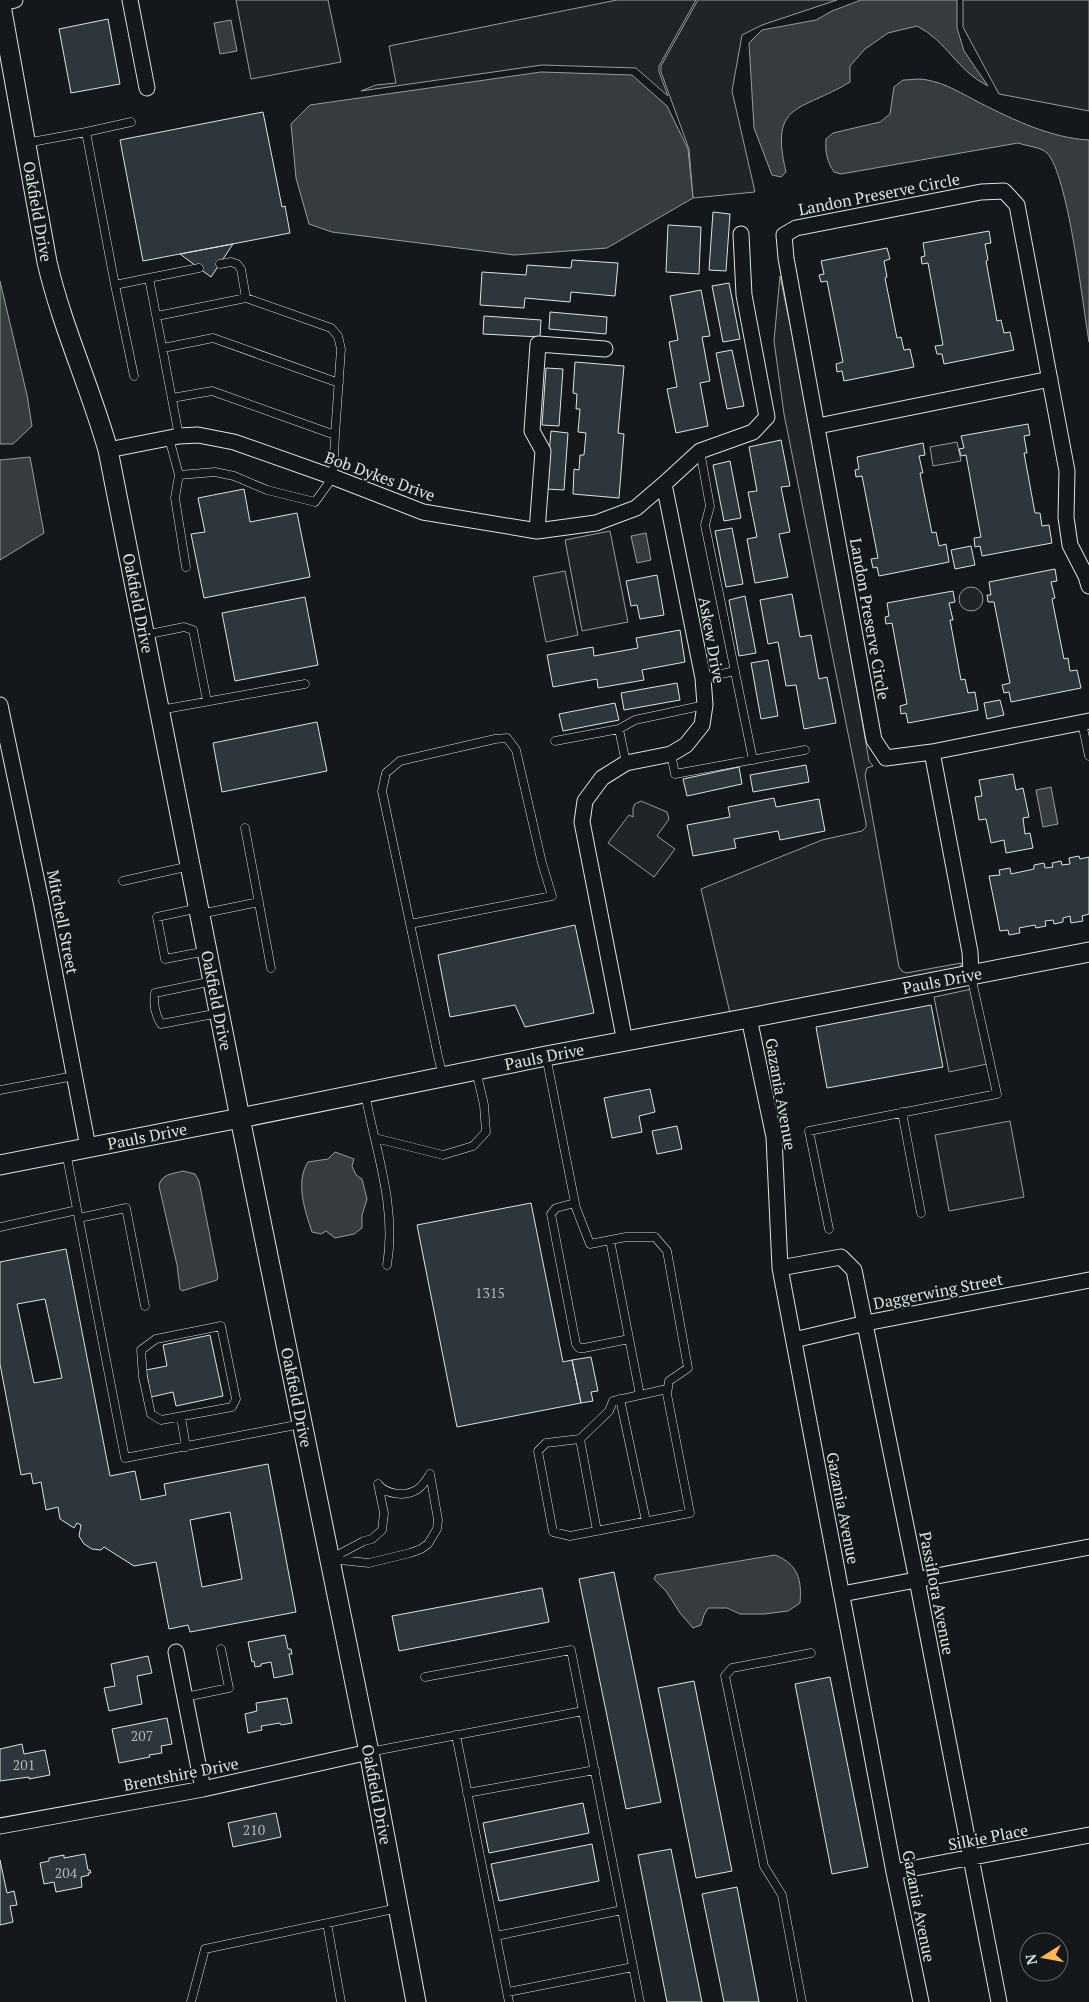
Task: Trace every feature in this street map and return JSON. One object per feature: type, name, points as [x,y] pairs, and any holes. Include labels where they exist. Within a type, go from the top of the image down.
[{"type":"street","points":[[130,0],[147,88]]},
{"type":"street","name":"Oakfield Drive","points":[[5,1],[26,143],[47,262],[54,294],[99,416],[108,450],[240,1118],[369,1752],[416,2002]]},
{"type":"street","name":"Landon Preserve Circle","points":[[1086,722],[932,752],[886,758],[874,740],[786,258],[784,235],[796,228],[981,192],[1004,191],[1017,205],[1067,471],[1066,517],[1070,545],[1089,586]]},
{"type":"street","points":[[664,484],[700,451],[753,432],[767,417],[744,295],[741,234]]},
{"type":"street","points":[[538,530],[543,451],[532,431],[538,344],[606,349]]},
{"type":"street","points":[[818,426],[1050,380]]},
{"type":"street","name":"Bob Dykes Drive","points":[[108,450],[174,437],[198,435],[234,442],[333,477],[423,512],[538,530],[596,523],[636,508],[664,484]]},
{"type":"street","name":"Askew Drive","points":[[625,1042],[582,822],[585,801],[602,778],[626,763],[671,754],[686,745],[702,724],[705,705],[703,678],[664,484]]},
{"type":"street","name":"Mitchell Street","points":[[0,705],[41,901],[88,1147]]},
{"type":"street","points":[[932,752],[970,952],[971,974]]},
{"type":"street","name":"Pauls Drive","points":[[0,1165],[546,1056],[1089,952]]},
{"type":"street","name":"Gazania Avenue","points":[[749,1018],[774,1137],[780,1268],[894,1872],[921,2002]]},
{"type":"street","name":"Passiflora Avenue","points":[[780,1268],[841,1257],[854,1270],[917,1580],[999,2002]]},
{"type":"street","name":"Daggerwing Street","points":[[794,1340],[866,1323],[1089,1280]]},
{"type":"street","points":[[842,1594],[1089,1547]]},
{"type":"street","points":[[176,1652],[203,1789]]},
{"type":"street","name":"Brentshire Drive","points":[[0,1826],[203,1789],[369,1752]]},
{"type":"street","name":"Silkie Place","points":[[894,1872],[1089,1835]]},
{"type":"lane","points":[[26,143],[131,122]]},
{"type":"lane","points":[[86,132],[134,376]]},
{"type":"lane","points":[[220,264],[237,264],[240,269],[246,298]]},
{"type":"lane","points":[[115,285],[199,268]]},
{"type":"lane","points":[[149,278],[172,398],[174,437],[179,475],[175,498],[186,567]]},
{"type":"lane","points":[[157,316],[246,298],[331,328],[338,336],[341,349],[333,477],[315,502],[267,490],[234,476],[215,472],[179,475]]},
{"type":"lane","points":[[163,348],[212,338],[339,383]]},
{"type":"lane","points":[[172,398],[212,391],[335,435]]},
{"type":"lane","points":[[700,451],[710,506],[706,525],[754,760]]},
{"type":"lane","points":[[145,635],[184,627],[193,630],[207,701]]},
{"type":"lane","points":[[703,678],[736,670]]},
{"type":"lane","points":[[160,710],[305,684]]},
{"type":"lane","points":[[555,740],[619,729],[635,720],[705,705]]},
{"type":"lane","points":[[1086,722],[1089,756]]},
{"type":"lane","points":[[619,729],[626,763]]},
{"type":"lane","points":[[410,924],[552,896],[542,863],[516,750],[507,738],[495,739],[400,761],[386,773],[382,791],[410,924],[443,1077]]},
{"type":"lane","points":[[671,754],[675,774],[805,750]]},
{"type":"lane","points":[[245,828],[271,968]]},
{"type":"lane","points":[[123,881],[191,866]]},
{"type":"lane","points":[[207,950],[165,959],[157,917],[259,902]]},
{"type":"lane","points":[[829,1230],[809,1131],[997,1094],[971,974]]},
{"type":"lane","points":[[213,981],[155,993],[153,1002],[157,1018],[161,1024],[219,1013]]},
{"type":"lane","points":[[546,1056],[575,1203],[590,1244],[626,1236],[655,1237],[667,1251],[688,1368],[669,1381],[667,1394],[690,1513],[570,1536],[553,1532],[538,1451],[546,1443],[580,1439],[609,1411],[614,1400],[667,1389]]},
{"type":"lane","points":[[375,1138],[442,1155],[474,1146],[486,1132],[484,1105],[476,1070]]},
{"type":"lane","points":[[0,1090],[74,1076]]},
{"type":"lane","points":[[365,1093],[388,1209],[390,1242],[388,1265]]},
{"type":"lane","points":[[902,1112],[921,1213]]},
{"type":"lane","points":[[66,1152],[126,1458],[302,1424]]},
{"type":"lane","points":[[575,1203],[556,1208],[551,1214],[576,1344],[579,1348],[584,1348],[630,1339]]},
{"type":"lane","points":[[0,1227],[126,1208],[145,1306]]},
{"type":"lane","points":[[610,1240],[640,1395]]},
{"type":"lane","points":[[221,1326],[236,1399],[232,1408],[181,1417],[161,1420],[151,1414],[143,1377],[141,1350],[156,1339],[221,1326]]},
{"type":"lane","points":[[620,1399],[646,1521]]},
{"type":"lane","points":[[181,1417],[186,1447]]},
{"type":"lane","points":[[580,1439],[597,1531]]},
{"type":"lane","points":[[430,1474],[438,1520],[437,1529],[428,1544],[410,1553],[369,1563],[330,1559],[364,1540],[372,1539],[382,1530],[384,1513],[378,1484],[386,1491],[406,1493],[422,1485],[430,1474]]},
{"type":"lane","points":[[185,1697],[229,1688],[221,1649]]},
{"type":"lane","points":[[425,1677],[571,1650],[640,2002]]},
{"type":"lane","points":[[802,2002],[782,1895],[764,1866],[725,1676],[732,1668],[811,1653]]},
{"type":"lane","points":[[369,1752],[583,1711]]},
{"type":"lane","points":[[456,1735],[510,2002]]},
{"type":"lane","points":[[467,1793],[595,1770]]},
{"type":"lane","points":[[192,2002],[204,1949],[398,1908]]},
{"type":"lane","points":[[496,1936],[622,1910]]},
{"type":"lane","points":[[327,1923],[341,2002]]},
{"type":"lane","points":[[508,1992],[633,1967]]},
{"type":"shaded area","points":[[236,0],[328,0],[341,62],[251,79]]},
{"type":"shaded area","points":[[617,0],[696,0],[659,66],[659,72],[668,96],[636,68],[542,65],[361,91],[376,85],[396,83],[389,46]]},
{"type":"shaded area","points":[[698,0],[837,0],[762,25],[742,35],[732,91],[755,192],[693,198],[689,149],[661,72],[661,66]]},
{"type":"shaded area","points":[[861,0],[957,0],[957,28],[964,51],[988,86],[977,80],[936,40],[917,26],[888,33],[865,49],[850,66],[850,82],[804,105],[793,112],[786,120],[782,132],[782,149],[786,172],[781,177],[772,175],[754,128],[749,43],[762,30],[816,20],[832,11]]},
{"type":"shaded area","points":[[963,0],[1089,0],[1089,111],[999,94],[963,27]]},
{"type":"shaded area","points":[[231,20],[237,51],[220,54],[214,23]]},
{"type":"shaded area","points":[[541,72],[632,75],[667,106],[688,149],[693,198],[607,248],[514,255],[332,232],[309,224],[296,178],[291,124],[310,105]]},
{"type":"shaded area","points":[[924,79],[934,81],[1033,127],[1061,136],[1089,140],[1089,342],[1074,242],[1062,186],[1055,166],[1044,151],[1018,143],[841,174],[834,172],[827,156],[826,139],[833,133],[880,122],[890,114],[894,87],[903,80]]},
{"type":"shaded area","points":[[780,276],[813,436],[869,761],[873,766],[867,768],[865,775],[899,967],[906,973],[961,963],[961,967],[730,1013],[701,889],[822,840],[862,831],[866,827],[784,414],[774,341]]},
{"type":"shaded area","points":[[0,281],[27,395],[32,426],[13,444],[0,444]]},
{"type":"shaded area","points":[[957,442],[961,461],[933,466],[930,447]]},
{"type":"shaded area","points":[[30,457],[44,533],[0,560],[0,460]]},
{"type":"shaded area","points":[[610,531],[628,622],[582,631],[565,540]]},
{"type":"shaded area","points":[[646,533],[651,560],[637,563],[631,536]]},
{"type":"shaded area","points":[[565,571],[578,635],[546,642],[533,577]]},
{"type":"shaded area","points":[[971,587],[980,590],[983,599],[980,608],[971,611],[962,608],[959,599],[962,590]]},
{"type":"shaded area","points":[[1051,787],[1058,824],[1043,827],[1036,790]]},
{"type":"shaded area","points":[[641,801],[667,812],[669,819],[657,836],[675,849],[654,877],[608,843],[629,815],[633,817],[635,804]]},
{"type":"shaded area","points":[[972,989],[987,1064],[949,1072],[934,997]]},
{"type":"shaded area","points":[[1010,1121],[1024,1197],[949,1211],[935,1135]]},
{"type":"shaded area","points":[[335,1152],[354,1159],[352,1166],[356,1175],[362,1179],[367,1199],[362,1215],[362,1228],[354,1234],[335,1238],[326,1231],[321,1234],[312,1232],[302,1197],[302,1178],[308,1162],[328,1159]]},
{"type":"shaded area","points":[[183,1171],[195,1174],[199,1181],[218,1277],[217,1280],[182,1291],[180,1289],[177,1265],[159,1186],[165,1177]]},
{"type":"shaded area","points":[[775,1555],[794,1568],[799,1580],[800,1603],[788,1611],[740,1614],[727,1608],[708,1608],[701,1625],[693,1628],[680,1613],[666,1591],[654,1579],[656,1575]]},
{"type":"building","points":[[108,19],[120,84],[71,93],[59,29]]},
{"type":"building","points":[[263,112],[282,207],[285,206],[290,233],[143,261],[120,140]]},
{"type":"building","points":[[713,212],[730,214],[726,271],[709,270]]},
{"type":"building","points":[[668,225],[701,227],[699,274],[666,272]]},
{"type":"building","points":[[989,231],[991,243],[985,244],[988,260],[986,261],[997,321],[1001,320],[1004,333],[1010,332],[1014,350],[944,364],[942,354],[937,354],[935,346],[943,345],[928,263],[922,264],[921,257],[925,256],[923,243]]},
{"type":"building","points":[[233,244],[211,277],[180,254]]},
{"type":"building","points":[[887,248],[890,259],[884,261],[887,277],[885,278],[897,338],[901,337],[904,350],[910,349],[914,367],[844,381],[842,371],[837,372],[836,364],[843,362],[827,281],[821,282],[819,275],[824,274],[821,261]]},
{"type":"building","points":[[572,260],[618,263],[615,296],[571,292],[570,302],[525,298],[524,308],[480,305],[482,272],[526,275],[527,265],[571,268]]},
{"type":"building","points":[[729,283],[740,339],[723,342],[712,286]]},
{"type":"building","points":[[701,290],[710,336],[702,337],[710,381],[700,383],[708,426],[676,433],[667,389],[677,387],[669,342],[678,340],[670,296]]},
{"type":"building","points":[[550,312],[607,317],[606,334],[549,329]]},
{"type":"building","points":[[484,316],[541,320],[540,337],[483,334]]},
{"type":"building","points":[[732,350],[744,406],[727,409],[716,353]]},
{"type":"building","points":[[575,362],[624,366],[618,433],[624,434],[619,498],[573,494],[574,469],[579,470],[580,455],[584,455],[586,433],[578,432],[580,409],[576,409],[577,394],[573,393]]},
{"type":"building","points":[[546,368],[563,369],[559,426],[542,425]]},
{"type":"building","points":[[1028,424],[1030,435],[1024,436],[1027,453],[1024,453],[1035,513],[1040,513],[1042,526],[1049,525],[1052,543],[982,556],[980,546],[975,547],[974,538],[981,537],[966,455],[961,456],[959,449],[964,448],[961,436]]},
{"type":"building","points":[[551,431],[568,433],[564,490],[546,489]]},
{"type":"building","points":[[781,440],[790,486],[781,487],[790,532],[779,534],[788,577],[755,583],[747,539],[757,537],[748,492],[757,491],[749,447]]},
{"type":"building","points":[[923,443],[925,455],[919,456],[923,473],[920,473],[932,533],[936,532],[939,546],[946,544],[949,562],[879,576],[877,567],[873,568],[871,559],[878,558],[862,476],[856,477],[855,470],[859,469],[857,457]]},
{"type":"building","points":[[730,461],[741,518],[724,521],[713,465]]},
{"type":"building","points":[[244,489],[250,522],[297,513],[310,577],[204,598],[191,534],[205,532],[198,498]]},
{"type":"building","points":[[732,528],[743,584],[726,587],[715,531]]},
{"type":"building","points":[[971,546],[975,565],[955,569],[951,550]]},
{"type":"building","points":[[1055,569],[1057,581],[1051,582],[1055,598],[1052,599],[1064,659],[1068,658],[1070,671],[1077,670],[1081,688],[1011,702],[1009,692],[1004,693],[1002,685],[1010,683],[994,602],[988,602],[987,595],[991,595],[989,582]]},
{"type":"building","points":[[657,575],[664,615],[640,619],[637,605],[631,606],[626,581]]},
{"type":"building","points":[[953,591],[955,602],[949,603],[953,620],[950,620],[961,680],[965,679],[968,693],[975,692],[978,710],[908,723],[906,713],[901,714],[900,706],[907,704],[892,623],[886,624],[885,617],[889,616],[887,603]]},
{"type":"building","points":[[792,594],[800,637],[811,635],[819,679],[827,677],[836,723],[804,729],[796,685],[786,686],[778,642],[768,644],[760,600]]},
{"type":"building","points":[[745,596],[756,653],[739,656],[729,600]]},
{"type":"building","points":[[305,597],[318,665],[235,681],[222,613]]},
{"type":"building","points":[[680,630],[685,662],[642,670],[644,680],[598,688],[597,679],[553,687],[547,655],[593,647],[594,656],[638,648],[636,638]]},
{"type":"building","points":[[768,660],[778,716],[761,719],[751,663]]},
{"type":"building","points":[[677,683],[680,700],[624,710],[621,693]]},
{"type":"building","points":[[1000,700],[1004,715],[987,719],[984,703]]},
{"type":"building","points":[[615,703],[619,720],[563,731],[559,714]]},
{"type":"building","points":[[317,722],[327,771],[222,792],[213,743]]},
{"type":"building","points":[[806,765],[809,782],[753,792],[750,775]]},
{"type":"building","points":[[739,767],[742,784],[687,796],[683,779]]},
{"type":"building","points":[[1013,774],[1016,790],[1023,788],[1029,817],[1023,818],[1025,834],[1030,833],[1033,848],[1006,853],[1004,840],[991,843],[986,819],[979,820],[975,797],[982,796],[979,780]]},
{"type":"building","points":[[774,798],[776,807],[819,799],[825,831],[780,840],[778,831],[734,839],[736,848],[693,856],[687,825],[730,817],[728,807]]},
{"type":"building","points":[[1079,856],[1080,859],[1089,857],[1089,914],[1082,916],[1083,921],[1071,923],[1070,916],[1063,918],[1063,922],[1054,924],[1053,920],[1045,921],[1046,926],[1036,928],[1035,925],[1019,928],[1020,933],[1009,935],[1008,930],[1000,931],[989,876],[1000,875],[999,870],[1010,868],[1011,874],[1034,869],[1034,865],[1044,863],[1045,868],[1053,867],[1052,863],[1061,861],[1062,865],[1070,864],[1069,858]]},
{"type":"building","points":[[575,925],[594,1013],[525,1027],[515,1005],[450,1017],[438,955]]},
{"type":"building","points":[[931,1005],[943,1067],[827,1088],[816,1027]]},
{"type":"building","points":[[650,1089],[655,1112],[639,1116],[642,1132],[612,1138],[604,1098]]},
{"type":"building","points":[[677,1126],[682,1149],[657,1154],[652,1131]]},
{"type":"building","points":[[531,1203],[563,1362],[572,1360],[581,1403],[457,1427],[417,1225]]},
{"type":"building","points":[[66,1249],[110,1476],[135,1471],[141,1500],[166,1495],[164,1484],[268,1464],[296,1612],[190,1632],[188,1625],[169,1629],[156,1562],[134,1566],[104,1547],[101,1550],[92,1549],[84,1544],[79,1536],[81,1525],[77,1523],[74,1528],[60,1519],[58,1507],[46,1510],[41,1482],[33,1484],[31,1473],[21,1475],[0,1364],[0,1262]],"holes":[[[45,1299],[62,1378],[34,1383],[17,1304]],[[230,1512],[242,1579],[202,1587],[190,1520]]]},
{"type":"building","points":[[210,1335],[223,1396],[176,1406],[173,1392],[151,1397],[146,1370],[167,1366],[163,1345]]},
{"type":"building","points":[[591,1357],[598,1391],[591,1392],[593,1401],[581,1403],[572,1360]]},
{"type":"building","points":[[614,1572],[661,1802],[626,1809],[579,1579]]},
{"type":"building","points":[[542,1588],[549,1622],[399,1651],[392,1616]]},
{"type":"building","points":[[285,1635],[288,1649],[291,1649],[292,1654],[289,1654],[293,1674],[274,1678],[271,1662],[255,1667],[254,1661],[252,1662],[248,1642]]},
{"type":"building","points":[[148,1656],[152,1673],[137,1676],[142,1704],[109,1711],[104,1688],[115,1686],[111,1664]]},
{"type":"building","points":[[830,1677],[868,1867],[832,1874],[795,1684]]},
{"type":"building","points":[[694,1681],[732,1871],[696,1878],[658,1688]]},
{"type":"building","points":[[287,1698],[292,1723],[261,1726],[262,1730],[248,1733],[245,1714],[257,1711],[256,1703]]},
{"type":"building","points":[[167,1718],[172,1744],[161,1746],[162,1753],[119,1763],[112,1729]]},
{"type":"building","points":[[22,1744],[24,1754],[45,1750],[50,1775],[0,1781],[0,1749]]},
{"type":"building","points":[[583,1803],[589,1833],[489,1853],[483,1823]]},
{"type":"building","points":[[276,1813],[281,1837],[233,1847],[228,1823]]},
{"type":"building","points":[[592,1844],[599,1881],[499,1901],[491,1864]]},
{"type":"building","points":[[671,1849],[702,2002],[667,2002],[638,1855]]},
{"type":"building","points":[[85,1854],[88,1870],[91,1873],[81,1877],[82,1887],[56,1892],[54,1882],[44,1884],[40,1863],[49,1861],[49,1858],[64,1855],[64,1858]]},
{"type":"building","points":[[0,1860],[7,1893],[14,1891],[17,1905],[10,1906],[13,1922],[0,1925]]},
{"type":"building","points":[[737,1887],[759,2002],[724,2002],[702,1894]]}]
